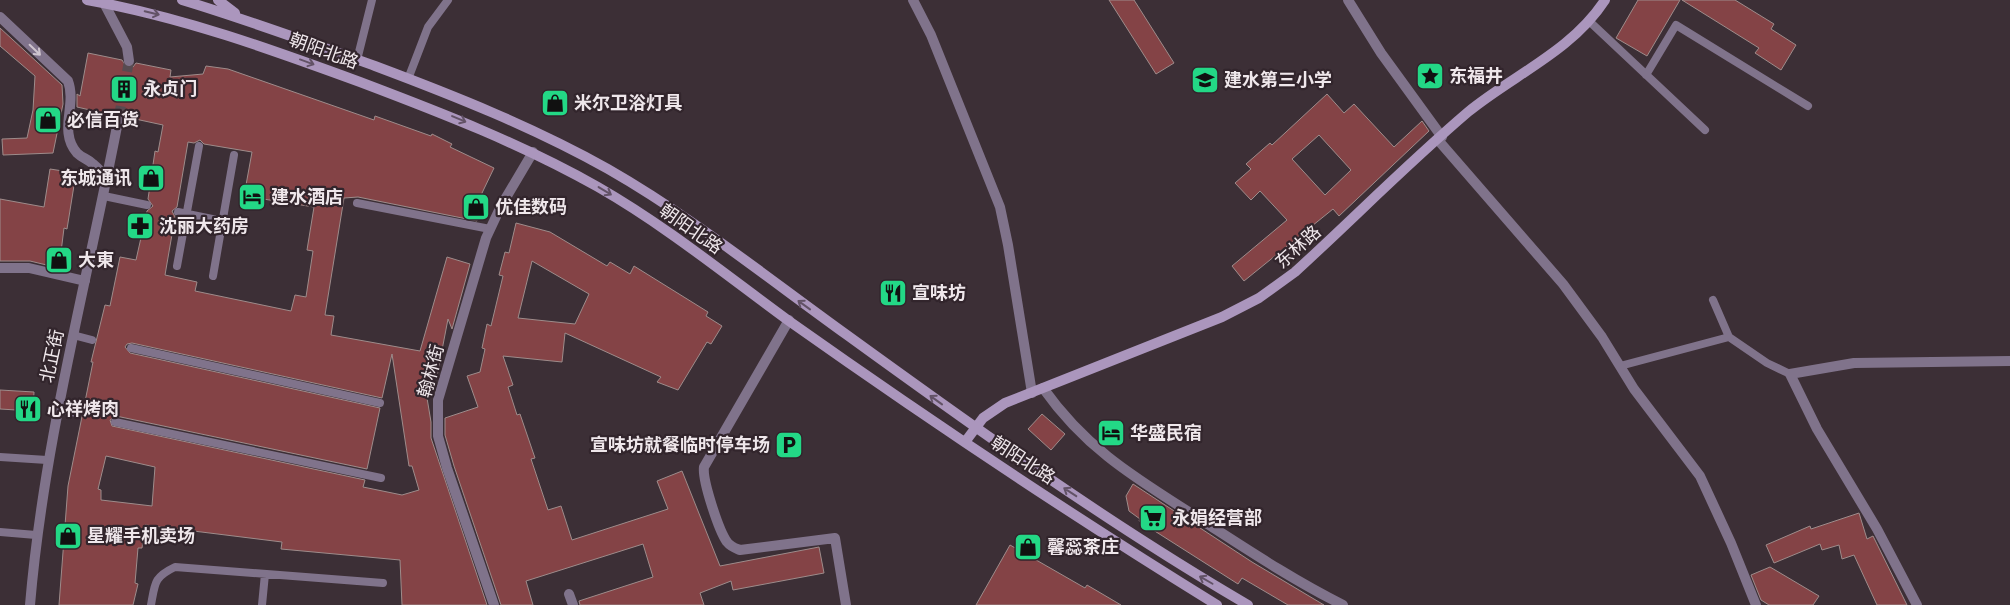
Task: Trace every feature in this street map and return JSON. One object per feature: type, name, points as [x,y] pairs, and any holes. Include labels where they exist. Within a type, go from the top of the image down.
[{"type":"main road","name":"朝阳北路","points":[[87,0],[104,1],[167,16],[256,43],[449,115],[533,152],[598,187],[668,230],[789,320],[965,442],[1217,605]]},
{"type":"main road","name":"朝阳北路","points":[[182,0],[242,18],[496,113],[608,170],[679,214],[974,427],[1176,562],[1248,605]]},
{"type":"main road","points":[[218,0],[242,18]]},
{"type":"main road","name":"东林路","points":[[965,442],[974,427],[994,409],[1042,388],[1222,317],[1259,298],[1295,272],[1469,112],[1549,56],[1590,21],[1605,0]]},
{"type":"street","points":[[913,0],[935,43],[1000,207],[1032,393]]},
{"type":"street","points":[[1348,0],[1381,53],[1440,138],[1563,284],[1602,337],[1634,389],[1700,476],[1731,543],[1756,605]]},
{"type":"street","points":[[104,1],[127,47],[129,61]]},
{"type":"street","points":[[0,16],[68,81],[71,88],[67,131],[72,146],[82,158],[92,162],[107,178]]},
{"type":"street","name":"北正街","points":[[30,605],[36,535],[47,460],[104,196],[119,116]]},
{"type":"street","name":"翰林街","points":[[494,605],[447,468],[437,424],[438,400],[490,229],[533,152]]},
{"type":"street","points":[[0,268],[29,268],[85,281]]},
{"type":"street","points":[[789,320],[704,467],[704,482],[724,538],[733,548],[740,550],[835,538],[846,605]]},
{"type":"street","points":[[1917,605],[1877,529],[1817,429],[1790,374],[1854,363],[2010,361]]},
{"type":"street","points":[[1042,388],[1073,427],[1114,463],[1295,580],[1343,605]]},
{"type":"street","points":[[569,594],[573,605]]},
{"type":"lane","points":[[357,60],[372,0]]},
{"type":"lane","points":[[408,79],[428,27],[448,0]]},
{"type":"lane","points":[[1590,21],[1705,130]]},
{"type":"lane","points":[[1646,75],[1676,25],[1808,106]]},
{"type":"lane","points":[[176,266],[199,146]]},
{"type":"lane","points":[[213,276],[234,155]]},
{"type":"lane","points":[[104,196],[147,205]]},
{"type":"lane","points":[[357,203],[490,229]]},
{"type":"lane","points":[[178,212],[222,221]]},
{"type":"lane","points":[[1713,300],[1729,337],[1766,363],[1790,374]]},
{"type":"lane","points":[[73,336],[92,340]]},
{"type":"lane","points":[[1620,366],[1729,337]]},
{"type":"lane","points":[[131,348],[380,404]]},
{"type":"lane","points":[[57,409],[76,413]]},
{"type":"lane","points":[[115,422],[381,478]]},
{"type":"lane","points":[[0,457],[47,460]]},
{"type":"lane","points":[[0,532],[36,535]]},
{"type":"lane","points":[[151,605],[155,580],[161,574],[175,567],[382,583]]},
{"type":"lane","points":[[262,605],[265,574]]},
{"type":"building","points":[[1109,0],[1134,0],[1174,63],[1156,74]]},
{"type":"building","points":[[1638,0],[1680,0],[1647,56],[1616,38]]},
{"type":"building","points":[[1682,0],[1735,0],[1774,24],[1771,29],[1796,45],[1781,70],[1755,53],[1759,48]]},
{"type":"building","points":[[0,28],[62,85],[63,104],[53,153],[3,155],[2,139],[27,138],[33,110],[35,76],[0,46]]},
{"type":"building","points":[[88,53],[122,60],[127,68],[133,67],[136,63],[171,70],[170,77],[203,74],[206,66],[228,69],[374,120],[375,116],[431,136],[432,134],[452,144],[450,147],[494,168],[482,193],[477,221],[358,197],[344,198],[325,315],[334,316],[331,335],[420,351],[447,257],[470,264],[452,329],[448,319],[437,376],[423,374],[431,422],[431,438],[487,605],[402,605],[400,560],[281,549],[282,542],[145,525],[142,548],[138,548],[135,583],[138,584],[133,605],[59,605],[68,486],[93,362],[91,362],[105,305],[110,306],[120,257],[136,260],[147,211],[153,206],[148,199],[155,151],[158,152],[163,125],[126,117],[121,109],[116,110],[112,115],[77,107],[77,94],[80,96]],"holes":[[[200,140],[204,144],[252,152],[244,196],[314,207],[307,250],[313,251],[306,297],[295,295],[291,311],[195,291],[197,282],[165,275],[175,217],[172,211],[177,207],[188,142],[194,143]],[[132,343],[382,398],[392,354],[409,466],[412,466],[419,490],[402,495],[363,487],[365,480],[112,426],[110,420],[116,416],[367,469],[380,408],[130,353],[125,347],[127,344]],[[106,456],[155,467],[152,506],[101,500],[101,490],[98,489]]]},
{"type":"building","points":[[1327,94],[1344,113],[1354,104],[1394,147],[1422,121],[1429,131],[1339,216],[1333,209],[1244,281],[1232,266],[1287,220],[1260,191],[1251,200],[1235,183],[1251,169],[1246,164],[1270,143],[1272,145]],"holes":[[[1319,135],[1351,170],[1325,195],[1292,159]]]},
{"type":"building","points":[[50,169],[76,173],[67,229],[64,228],[59,268],[30,261],[0,261],[0,199],[44,207]]},
{"type":"building","points":[[516,223],[550,232],[607,266],[610,262],[630,274],[634,266],[708,312],[706,316],[722,326],[711,344],[707,342],[678,390],[657,382],[661,377],[565,333],[562,362],[503,356],[513,385],[508,387],[517,415],[520,414],[535,458],[531,459],[548,510],[561,506],[572,540],[668,509],[657,481],[682,471],[720,566],[819,547],[824,573],[733,590],[731,581],[700,593],[704,605],[580,605],[579,601],[653,577],[643,544],[526,581],[533,605],[501,605],[454,466],[445,435],[445,418],[478,407],[467,376],[480,372],[485,349],[482,348],[487,324],[491,326],[503,276],[499,275],[505,252],[509,253]],"holes":[[[532,261],[589,294],[575,324],[518,318]]]},
{"type":"building","points":[[0,390],[34,392],[33,411],[0,409]]},
{"type":"building","points":[[1042,414],[1065,434],[1051,450],[1028,429]]},
{"type":"building","points":[[1133,484],[1252,562],[1324,605],[1288,605],[1242,578],[1238,584],[1139,521],[1140,519],[1129,511],[1126,496]]},
{"type":"building","points":[[1859,513],[1867,539],[1873,536],[1907,605],[1877,605],[1854,555],[1842,559],[1839,545],[1822,550],[1820,544],[1774,563],[1766,545],[1810,526],[1811,529]]},
{"type":"building","points":[[1010,545],[1085,588],[1087,585],[1121,605],[976,605]]},
{"type":"building","points":[[1770,567],[1819,596],[1813,605],[1769,605],[1761,600],[1751,575]]},
{"type":"tunnel","points":[[119,116],[129,61]]},
{"type":"place","name":"东福井","points":[[1430,76]]},
{"type":"place","name":"建水第三小学","points":[[1205,80]]},
{"type":"place","name":"永贞门","points":[[124,89]]},
{"type":"place","name":"米尔卫浴灯具","points":[[555,103]]},
{"type":"place","name":"必信百货","points":[[48,120]]},
{"type":"place","name":"东城通讯","points":[[151,178]]},
{"type":"place","name":"建水酒店","points":[[252,197]]},
{"type":"place","name":"优佳数码","points":[[476,207]]},
{"type":"place","name":"沈丽大药房","points":[[140,226]]},
{"type":"place","name":"大東","points":[[59,260]]},
{"type":"place","name":"宣味坊","points":[[893,293]]},
{"type":"place","name":"心祥烤肉","points":[[28,409]]},
{"type":"place","name":"华盛民宿","points":[[1111,433]]},
{"type":"place","name":"宣味坊就餐临时停车场","points":[[789,445]]},
{"type":"place","name":"永娟经营部","points":[[1153,518]]},
{"type":"place","name":"星耀手机卖场","points":[[68,536]]},
{"type":"place","name":"馨蕊茶庄","points":[[1028,547]]}]
